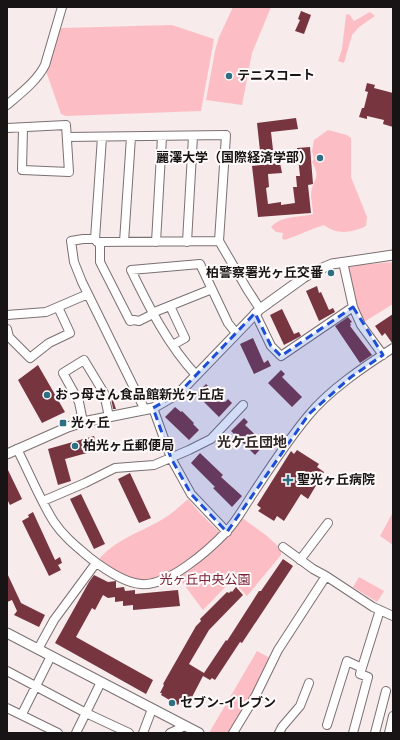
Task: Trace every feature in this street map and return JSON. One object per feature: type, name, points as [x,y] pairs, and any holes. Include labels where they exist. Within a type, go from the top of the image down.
[{"type":"street","points":[[7,105],[41,73],[45,65],[62,7]]},
{"type":"street","points":[[7,128],[66,125],[69,172],[22,170],[23,128]]},
{"type":"street","points":[[67,137],[226,135],[219,241],[258,311],[270,346],[281,356],[353,307]]},
{"type":"street","points":[[156,242],[162,136]]},
{"type":"street","points":[[187,242],[194,136]]},
{"type":"street","points":[[102,137],[98,241],[100,262],[130,321],[140,321],[170,306],[212,289]]},
{"type":"street","points":[[124,242],[131,137]]},
{"type":"street","points":[[219,241],[124,242],[83,239],[71,241],[74,262],[88,294],[149,409],[171,458],[191,494],[227,532]]},
{"type":"street","points":[[7,454],[68,427],[83,422],[149,409],[179,393],[258,311],[313,272],[343,262],[393,254]]},
{"type":"street","points":[[343,262],[353,307],[361,325],[383,355]]},
{"type":"street","points":[[196,374],[184,362],[153,314],[131,270],[200,264],[228,323],[236,333]]},
{"type":"street","points":[[7,315],[46,312],[88,294]]},
{"type":"street","points":[[170,306],[185,338],[173,345]]},
{"type":"street","points":[[7,329],[9,337],[30,358],[49,342],[70,333],[58,307]]},
{"type":"street","points":[[17,449],[43,501],[65,537],[96,563],[121,578],[141,585],[158,582],[168,578],[186,566],[227,532],[285,445],[309,414],[351,377],[393,348]]},
{"type":"street","points":[[83,422],[79,402],[63,372],[84,360],[104,393],[109,417]]},
{"type":"street","points":[[43,501],[115,468],[154,465],[211,439],[243,404]]},
{"type":"street","points":[[300,560],[328,523]]},
{"type":"street","points":[[283,547],[313,569],[380,610],[393,616]]},
{"type":"street","points":[[38,649],[54,620],[96,563]]},
{"type":"street","points":[[233,733],[256,695],[278,650],[326,576]]},
{"type":"street","points":[[353,733],[368,677],[360,674],[380,610]]},
{"type":"street","points":[[7,633],[199,733]]},
{"type":"street","points":[[22,714],[51,656]]},
{"type":"street","points":[[327,725],[347,661],[362,668]]},
{"type":"street","points":[[7,671],[86,713],[128,733]]},
{"type":"street","points":[[76,733],[101,682]]},
{"type":"street","points":[[279,733],[282,727],[300,706],[309,683]]},
{"type":"street","points":[[375,733],[386,691]]},
{"type":"street","points":[[7,708],[22,714],[53,732]]},
{"type":"street","points":[[143,733],[152,709]]},
{"type":"street","points":[[389,733],[393,716]]},
{"type":"street","points":[[170,733],[185,726]]},
{"type":"highlighted area","points":[[353,307],[383,355],[351,377],[309,414],[227,532],[191,494],[171,458],[153,408],[179,393],[255,313],[271,346],[281,356]]},
{"type":"green space","name":"テニスコート","points":[[233,7],[271,7],[252,53],[242,105],[206,100],[219,37]]},
{"type":"green space","points":[[370,12],[375,16],[359,27],[352,35],[344,63],[338,61],[342,49],[346,15],[349,14],[354,21]]},
{"type":"green space","points":[[172,25],[214,39],[201,111],[66,116],[61,114],[46,71],[57,33],[62,28]]},
{"type":"green space","points":[[328,130],[347,135],[351,138],[351,177],[367,217],[366,226],[355,230],[339,232],[324,225],[284,240],[282,238],[283,233],[276,232],[271,227],[275,223],[280,220],[313,214],[311,194],[316,179],[316,172],[312,162],[314,159],[312,151],[314,140]]},
{"type":"green space","points":[[393,262],[393,304],[364,322],[358,310],[347,268],[360,265]]},
{"type":"green space","points":[[188,499],[220,533],[194,556],[172,572],[150,581],[135,580],[101,563],[100,558],[115,545],[166,517]]},
{"type":"green space","points":[[393,512],[393,545],[380,536]]},
{"type":"green space","name":"光ヶ丘中央公園","points":[[241,517],[267,536],[281,549],[281,555],[247,596],[232,580],[203,610],[179,578],[206,554]]},
{"type":"green space","points":[[359,577],[384,591],[377,602],[353,587]]},
{"type":"green space","points":[[257,651],[272,659],[230,733],[209,733]]},
{"type":"building","points":[[301,11],[311,15],[304,34],[295,31],[300,20],[298,19]]},
{"type":"building","points":[[367,83],[375,85],[374,88],[393,93],[393,127],[383,124],[384,120],[367,116],[367,119],[359,117],[362,108],[364,108],[368,92],[365,91]]},
{"type":"building","points":[[296,118],[298,129],[271,132],[273,150],[260,151],[257,123]]},
{"type":"building","points":[[310,147],[313,184],[308,185],[311,213],[258,217],[252,166],[280,163],[282,173],[268,174],[269,187],[266,188],[268,204],[281,202],[281,205],[295,203],[293,187],[297,187],[296,176],[300,176],[297,148]]},
{"type":"building","points":[[317,286],[319,293],[321,292],[329,310],[333,308],[335,312],[319,321],[306,291]]},
{"type":"building","points":[[282,309],[294,334],[299,332],[301,336],[284,345],[270,315]]},
{"type":"building","points":[[393,314],[392,343],[385,333],[382,336],[375,326]]},
{"type":"building","points":[[348,317],[352,322],[350,323],[350,326],[372,355],[360,363],[335,326]]},
{"type":"building","points":[[253,338],[264,363],[268,360],[271,366],[254,374],[240,344]]},
{"type":"building","points":[[38,365],[65,412],[42,423],[18,380]]},
{"type":"building","points":[[281,370],[285,374],[282,377],[302,397],[292,407],[268,383]]},
{"type":"building","points":[[206,384],[225,402],[228,399],[232,403],[219,417],[196,394]]},
{"type":"building","points":[[112,397],[116,409],[113,409]]},
{"type":"building","points":[[175,407],[181,412],[182,411],[199,430],[189,440],[165,417]]},
{"type":"building","points":[[244,418],[248,422],[245,425],[265,444],[255,455],[231,431]]},
{"type":"building","points":[[94,436],[98,450],[65,459],[71,481],[58,485],[48,449]]},
{"type":"building","name":"聖光ヶ丘病院","points":[[297,450],[319,464],[317,467],[324,472],[308,499],[301,494],[284,521],[277,516],[274,521],[258,511],[261,508],[257,505],[291,451],[294,454]]},
{"type":"building","points":[[200,453],[223,475],[221,477],[242,496],[232,507],[191,463]]},
{"type":"building","points":[[7,468],[22,499],[10,505],[7,499]]},
{"type":"building","points":[[130,473],[151,518],[139,523],[118,479]]},
{"type":"building","points":[[81,494],[105,544],[94,549],[70,499]]},
{"type":"building","points":[[33,512],[55,560],[60,557],[62,563],[58,565],[61,570],[49,576],[22,521],[29,517],[28,515]]},
{"type":"building","points":[[283,559],[293,566],[242,643],[240,642],[215,680],[212,678],[210,680],[203,676],[191,699],[183,695],[178,705],[161,695],[162,693],[160,693],[164,685],[163,684],[196,626],[201,621],[200,619],[227,592],[232,592],[236,587],[243,595],[209,630],[189,664],[204,673],[226,640],[227,641],[259,591],[261,591]]},
{"type":"building","points":[[7,573],[21,603],[45,615],[39,627],[14,615],[17,611],[12,600],[7,602]]},
{"type":"building","points":[[94,575],[108,582],[116,581],[116,588],[124,587],[125,591],[135,590],[135,594],[178,590],[180,606],[133,610],[133,605],[123,606],[123,601],[115,602],[115,597],[108,598],[103,595],[95,610],[92,608],[76,637],[153,680],[146,694],[55,643]]},
{"type":"place","name":"テニスコート","points":[[229,76]]},
{"type":"place","name":"麗澤大学（国際経済学部）","points":[[320,158]]},
{"type":"place","name":"柏警察署光ヶ丘交番","points":[[331,273]]},
{"type":"place","name":"おっ母さん食品館新光ヶ丘店","points":[[47,395]]},
{"type":"place","name":"光ヶ丘","points":[[63,423]]},
{"type":"place","name":"柏光ヶ丘郵便局","points":[[75,446]]},
{"type":"place","name":"聖光ヶ丘病院","points":[[288,480]]},
{"type":"place","name":"セブン-イレブン","points":[[172,703]]},
{"type":"district","name":"光ケ丘団地","points":[[252,442]]}]
